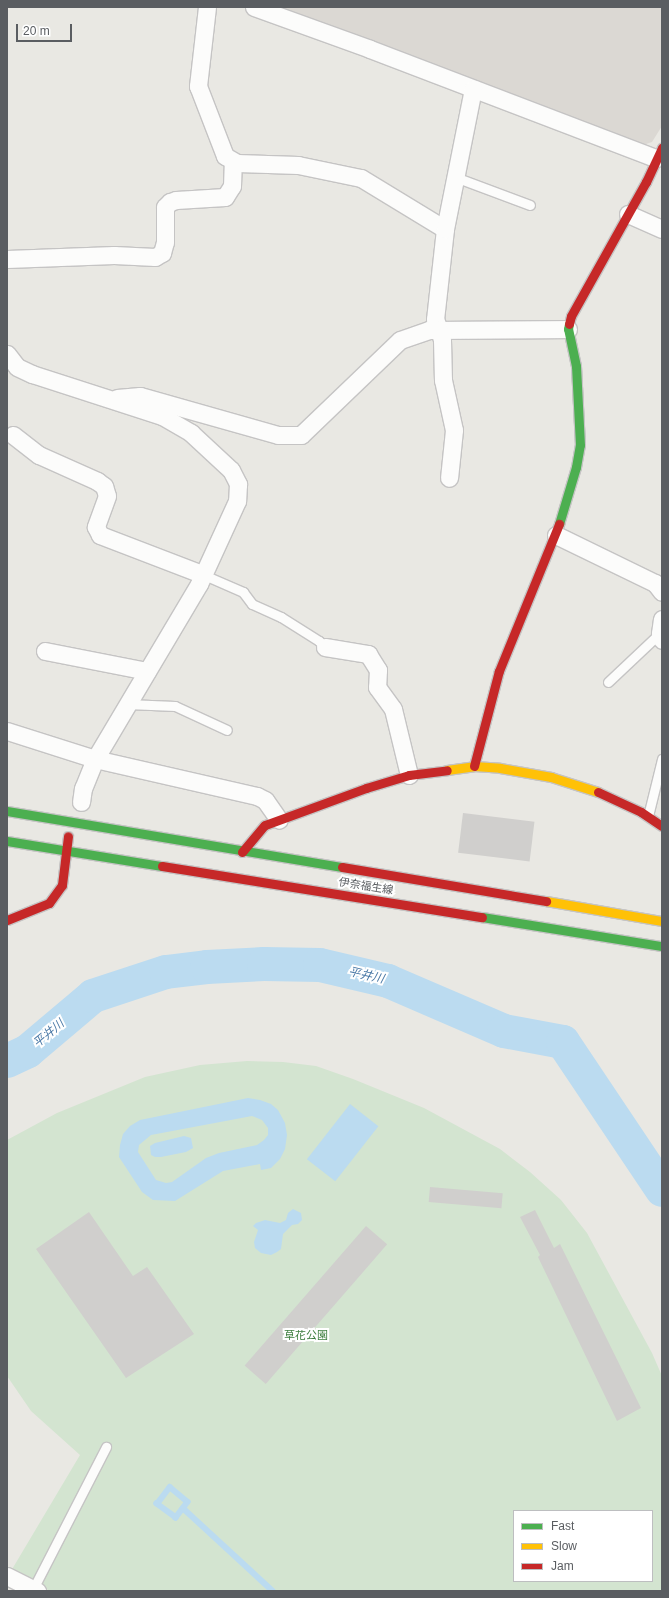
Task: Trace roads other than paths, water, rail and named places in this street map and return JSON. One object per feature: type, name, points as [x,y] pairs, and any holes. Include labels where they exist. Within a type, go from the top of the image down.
[{"type":"main road","points":[[474,766],[499,671],[556,535],[576,467],[580,445],[576,366],[568,329],[571,316],[646,182],[659,152]]},
{"type":"main road","points":[[242,852],[259,830],[265,825],[366,788],[409,775],[474,766],[500,768],[552,777],[588,788],[648,817],[662,826]]},
{"type":"main road","name":"伊奈福生線","points":[[7,811],[242,852],[662,921]]},
{"type":"main road","points":[[7,920],[49,903],[62,885],[70,822]]},
{"type":"main road","name":"伊奈福生線","points":[[7,841],[662,946]]},
{"type":"street","points":[[207,7],[198,86],[225,156],[236,164],[298,165],[361,178],[445,229]]},
{"type":"street","points":[[254,7],[370,49],[473,89],[659,152]]},
{"type":"street","points":[[449,478],[454,430],[443,380],[442,340],[435,319],[445,229],[473,89]]},
{"type":"street","points":[[7,259],[114,255],[155,257],[162,253],[165,242],[165,207],[170,202],[176,200],[225,197],[232,186],[233,162]]},
{"type":"street","points":[[628,214],[662,229]]},
{"type":"street","points":[[109,398],[140,396],[278,435],[301,435],[400,340],[429,330],[568,329]]},
{"type":"street","points":[[7,354],[17,367],[32,374],[162,416],[191,433],[231,470],[238,484],[237,501],[204,575],[95,759],[83,788],[81,802]]},
{"type":"street","points":[[13,435],[39,455],[97,481],[104,486],[107,496],[96,526],[100,535],[204,575]]},
{"type":"street","points":[[556,535],[655,582],[662,592]]},
{"type":"street","points":[[325,647],[368,654],[378,670],[377,687],[393,709],[409,775]]},
{"type":"street","points":[[45,651],[147,671]]},
{"type":"street","points":[[7,731],[95,759],[256,796],[265,800],[279,820]]},
{"type":"street","points":[[7,1576],[35,1590]]},
{"type":"lane","points":[[455,177],[530,205]]},
{"type":"lane","points":[[204,575],[243,592],[252,604],[281,617],[319,641],[325,647]]},
{"type":"lane","points":[[608,682],[661,631]]},
{"type":"lane","points":[[127,704],[175,706],[227,730]]},
{"type":"lane","points":[[648,817],[662,759]]},
{"type":"lane","points":[[35,1590],[106,1447]]},
{"type":"water","points":[[248,1098],[260,1100],[271,1104],[278,1110],[285,1123],[287,1135],[285,1149],[280,1159],[271,1168],[261,1170],[260,1164],[223,1171],[175,1201],[153,1200],[142,1192],[119,1157],[123,1134],[130,1126],[140,1120]],"holes":[[[252,1116],[262,1120],[268,1128],[268,1135],[257,1145],[219,1153],[206,1158],[172,1182],[166,1183],[156,1180],[138,1152],[139,1145],[151,1135]]]},
{"type":"water","points":[[350,1104],[378,1126],[335,1181],[307,1159]]},
{"type":"water","points":[[184,1136],[191,1138],[193,1148],[186,1152],[161,1157],[151,1155],[150,1146],[155,1143]]},
{"type":"water","points":[[293,1209],[301,1213],[302,1220],[298,1224],[292,1225],[283,1234],[281,1249],[271,1255],[261,1253],[255,1248],[254,1242],[258,1230],[253,1226],[256,1223],[265,1220],[280,1223],[286,1220],[288,1213]]},
{"type":"waterway","name":"平井川","points":[[7,1061],[28,1051],[93,996],[166,972],[207,967],[264,964],[320,965],[388,981],[504,1031],[563,1042],[662,1190]]},
{"type":"waterway","points":[[170,1487],[188,1502],[176,1518],[157,1504],[170,1487]]},
{"type":"waterway","points":[[183,1508],[273,1591]]},
{"type":"park label","name":"草花公園","points":[[306,1335]]}]
